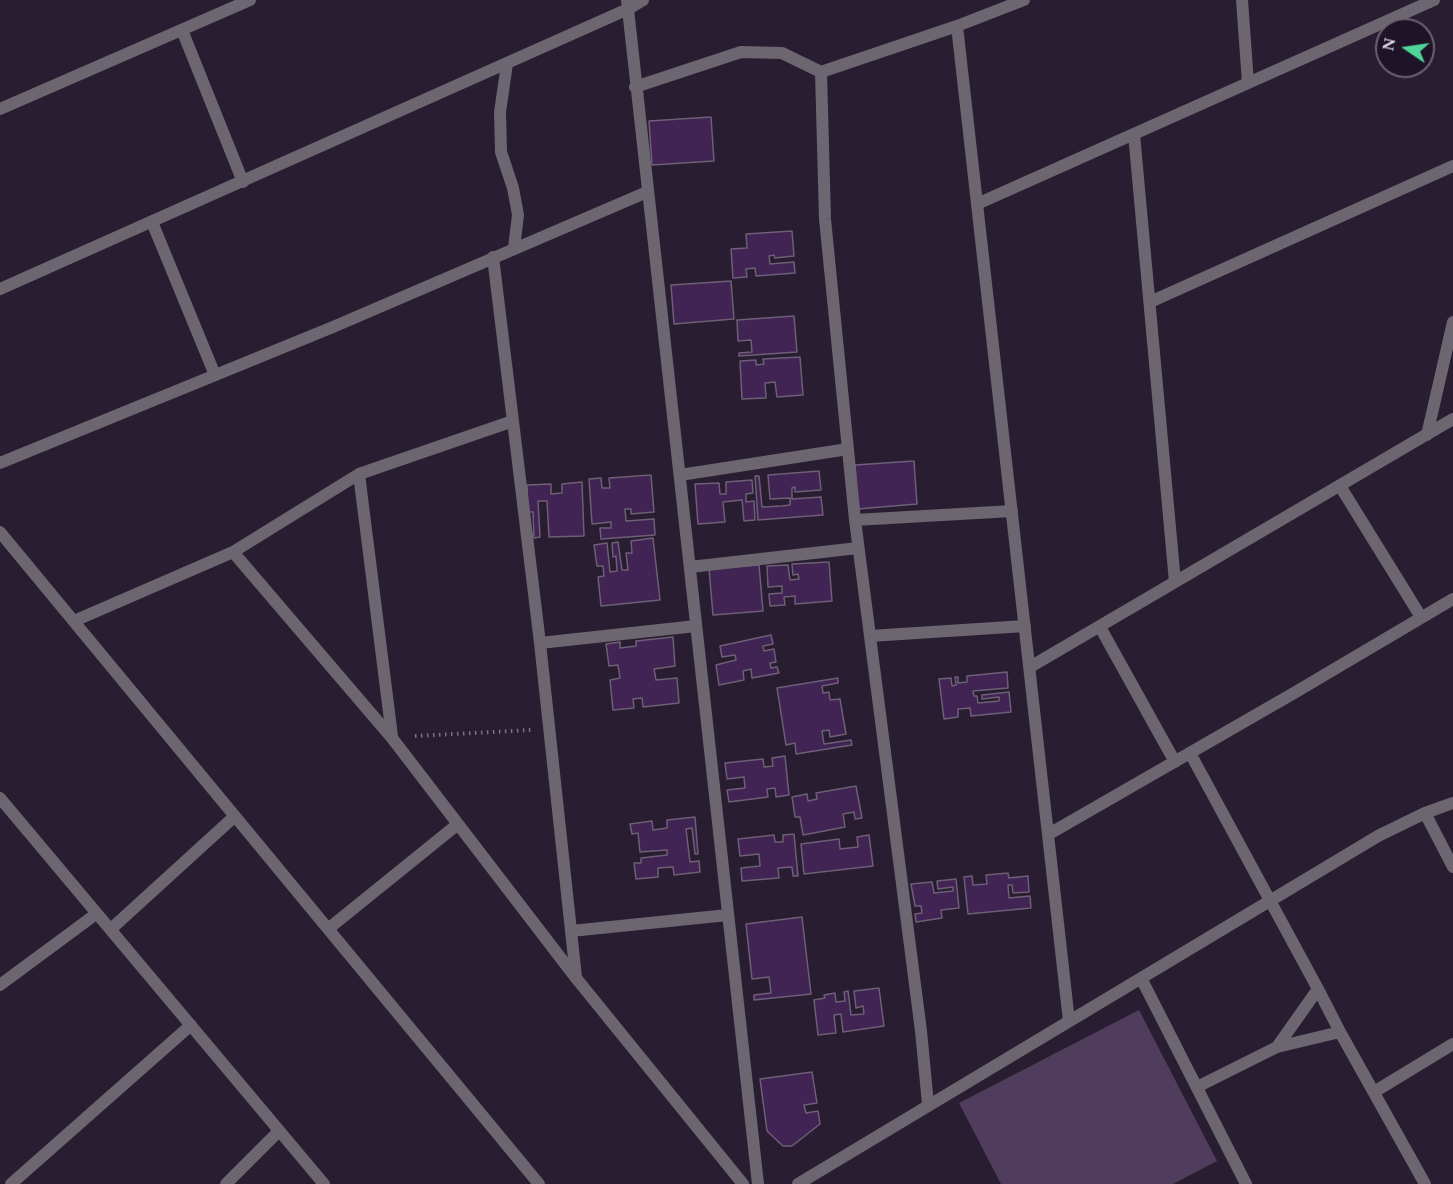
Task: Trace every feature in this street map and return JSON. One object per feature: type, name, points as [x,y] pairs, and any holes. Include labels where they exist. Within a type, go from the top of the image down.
[{"type":"street","points":[[0,109],[250,0]]},
{"type":"street","points":[[0,289],[507,64],[628,5],[643,0]]},
{"type":"street","points":[[635,87],[741,52],[782,53],[821,72],[957,26],[1024,0]]},
{"type":"street","points":[[1242,0],[1248,83]]},
{"type":"street","points":[[977,204],[1434,0]]},
{"type":"street","points":[[628,5],[635,87],[758,1184]]},
{"type":"street","points":[[957,26],[1069,1021]]},
{"type":"street","points":[[182,30],[243,182]]},
{"type":"street","points":[[507,64],[500,112],[501,152],[513,188],[518,215],[514,248]]},
{"type":"street","points":[[821,72],[825,219],[855,520],[921,1031],[928,1104]]},
{"type":"street","points":[[1134,134],[1175,582]]},
{"type":"street","points":[[1150,302],[1453,166]]},
{"type":"street","points":[[0,464],[333,327],[647,192]]},
{"type":"street","points":[[152,222],[214,375]]},
{"type":"street","points":[[493,257],[550,729],[576,978]]},
{"type":"street","points":[[1427,435],[1453,322]]},
{"type":"street","points":[[1030,667],[1453,419]]},
{"type":"street","points":[[74,621],[233,552],[359,474],[513,421]]},
{"type":"street","points":[[680,475],[848,449]]},
{"type":"street","points":[[359,474],[392,738]]},
{"type":"street","points":[[1340,486],[1421,617]]},
{"type":"street","points":[[855,520],[1012,511]]},
{"type":"street","points":[[0,532],[539,1184]]},
{"type":"street","points":[[690,567],[858,548]]},
{"type":"street","points":[[233,552],[392,738],[576,978],[743,1184]]},
{"type":"street","points":[[1049,834],[1453,599]]},
{"type":"street","points":[[540,643],[696,626]]},
{"type":"street","points":[[870,636],[1025,626]]},
{"type":"street","points":[[1100,627],[1175,762]]},
{"type":"street","points":[[1190,753],[1340,1032],[1425,1184]]},
{"type":"street","points":[[0,798],[324,1184]]},
{"type":"street","points":[[798,1184],[1378,836],[1425,813],[1453,803]]},
{"type":"street","points":[[1425,813],[1453,867]]},
{"type":"street","points":[[111,929],[235,816]]},
{"type":"street","points":[[328,929],[459,824]]},
{"type":"street","points":[[0,985],[96,914]]},
{"type":"street","points":[[571,932],[728,915]]},
{"type":"street","points":[[1141,978],[1246,1184]]},
{"type":"street","points":[[1277,1047],[1318,989]]},
{"type":"street","points":[[11,1184],[191,1025]]},
{"type":"street","points":[[1197,1087],[1277,1047],[1340,1032]]},
{"type":"street","points":[[1374,1092],[1453,1044]]},
{"type":"street","points":[[226,1184],[279,1131]]},
{"type":"path","points":[[392,738],[550,729]]},
{"type":"shaded area","points":[[1139,1010],[1217,1161],[1173,1184],[1001,1184],[959,1103]]},
{"type":"building","points":[[711,117],[714,161],[652,165],[649,121]]},
{"type":"building","points":[[792,231],[794,256],[775,258],[774,255],[769,256],[770,264],[794,262],[795,273],[756,276],[755,268],[746,269],[747,277],[733,278],[731,249],[747,248],[746,234]]},
{"type":"building","points":[[731,281],[734,319],[674,324],[671,285]]},
{"type":"building","points":[[794,316],[797,352],[739,356],[739,353],[752,352],[751,340],[738,341],[737,320]]},
{"type":"building","points":[[800,357],[803,395],[777,397],[775,382],[765,383],[766,398],[742,399],[740,361],[756,360],[756,365],[764,364],[763,359]]},
{"type":"building","points":[[914,461],[917,504],[858,509],[855,465]]},
{"type":"building","points":[[819,471],[821,490],[795,492],[795,487],[792,488],[792,499],[821,497],[823,515],[758,520],[755,476],[759,476],[762,507],[782,506],[790,505],[790,498],[770,499],[768,475]]},
{"type":"building","points":[[651,475],[654,512],[631,514],[631,509],[625,509],[626,521],[654,519],[655,535],[601,539],[600,528],[611,528],[611,522],[592,524],[589,479],[601,478],[602,488],[610,488],[609,478]]},
{"type":"building","points":[[752,480],[753,493],[746,494],[746,502],[754,501],[755,520],[744,521],[742,500],[723,502],[725,522],[698,524],[695,484],[719,483],[720,494],[726,494],[726,482]]},
{"type":"building","points":[[582,482],[584,536],[549,537],[547,501],[538,501],[540,537],[534,538],[533,512],[528,512],[527,485],[551,484],[551,494],[562,493],[562,484]]},
{"type":"building","points":[[653,538],[660,600],[601,606],[598,577],[604,576],[603,566],[597,566],[594,545],[607,543],[610,572],[617,571],[612,543],[618,542],[622,570],[628,570],[626,553],[632,553],[631,541]]},
{"type":"building","points":[[829,562],[832,601],[795,604],[795,596],[784,597],[785,605],[770,606],[769,594],[782,593],[782,586],[768,587],[767,566],[788,565],[790,580],[799,579],[798,574],[793,575],[792,564]]},
{"type":"building","points":[[759,565],[763,611],[713,615],[709,569]]},
{"type":"building","points":[[771,635],[773,644],[763,646],[764,651],[774,649],[776,662],[770,663],[771,668],[777,667],[779,673],[752,678],[751,669],[743,671],[744,680],[719,685],[716,665],[736,660],[735,655],[722,657],[720,646]]},
{"type":"building","points":[[673,637],[675,666],[654,669],[656,680],[677,678],[679,703],[643,707],[642,698],[633,699],[634,708],[613,710],[610,680],[620,678],[618,665],[609,666],[606,644],[620,642],[620,648],[636,646],[636,641]]},
{"type":"building","points":[[1007,672],[1008,688],[973,691],[978,703],[999,701],[999,697],[982,699],[982,695],[1009,692],[1011,712],[971,716],[970,708],[958,709],[958,717],[944,719],[939,679],[951,678],[952,686],[956,685],[955,677],[958,677],[958,683],[967,682],[967,676]]},
{"type":"building","points":[[838,678],[838,683],[822,686],[823,693],[829,692],[830,700],[840,699],[846,734],[830,737],[829,730],[822,731],[824,744],[851,740],[852,745],[796,754],[795,743],[786,745],[777,688]]},
{"type":"building","points":[[785,756],[789,795],[776,797],[775,788],[767,789],[768,797],[729,802],[727,790],[745,788],[744,777],[727,779],[725,763],[763,759],[764,767],[773,766],[772,758]]},
{"type":"building","points":[[856,786],[862,818],[855,819],[854,812],[843,814],[845,827],[803,835],[800,817],[795,817],[792,797],[807,794],[808,801],[817,799],[816,793]]},
{"type":"building","points":[[695,817],[698,854],[695,854],[692,828],[686,829],[690,862],[699,861],[700,872],[674,875],[673,867],[658,868],[658,877],[636,879],[634,863],[641,863],[641,858],[667,855],[667,850],[640,852],[638,833],[632,834],[630,824],[652,821],[653,830],[667,828],[667,820]]},
{"type":"building","points":[[794,834],[798,876],[793,876],[792,867],[778,868],[779,878],[742,881],[741,868],[760,866],[759,854],[740,856],[738,839],[774,835],[775,842],[783,842],[783,835]]},
{"type":"building","points":[[869,835],[873,866],[804,874],[801,844],[839,839],[840,849],[858,847],[857,837]]},
{"type":"building","points":[[1008,873],[1009,878],[1028,876],[1029,892],[1013,893],[1012,885],[1008,885],[1009,898],[1030,896],[1031,908],[968,914],[964,877],[972,876],[973,885],[987,884],[986,875]]},
{"type":"building","points":[[956,879],[959,908],[941,910],[942,918],[916,922],[915,914],[922,913],[921,906],[915,906],[911,884],[932,882],[934,893],[953,891],[953,887],[938,889],[937,881]]},
{"type":"building","points":[[802,917],[811,994],[754,1000],[754,995],[771,993],[769,977],[752,979],[746,924]]},
{"type":"building","points":[[879,988],[884,1026],[843,1032],[841,1014],[834,1015],[836,1033],[818,1035],[814,1000],[835,993],[836,1002],[845,1001],[844,992],[848,991],[851,1015],[864,1014],[863,1006],[856,1008],[854,991]]},
{"type":"building","points":[[812,1072],[817,1103],[804,1105],[806,1113],[818,1111],[820,1124],[792,1146],[783,1146],[767,1131],[760,1079]]}]
